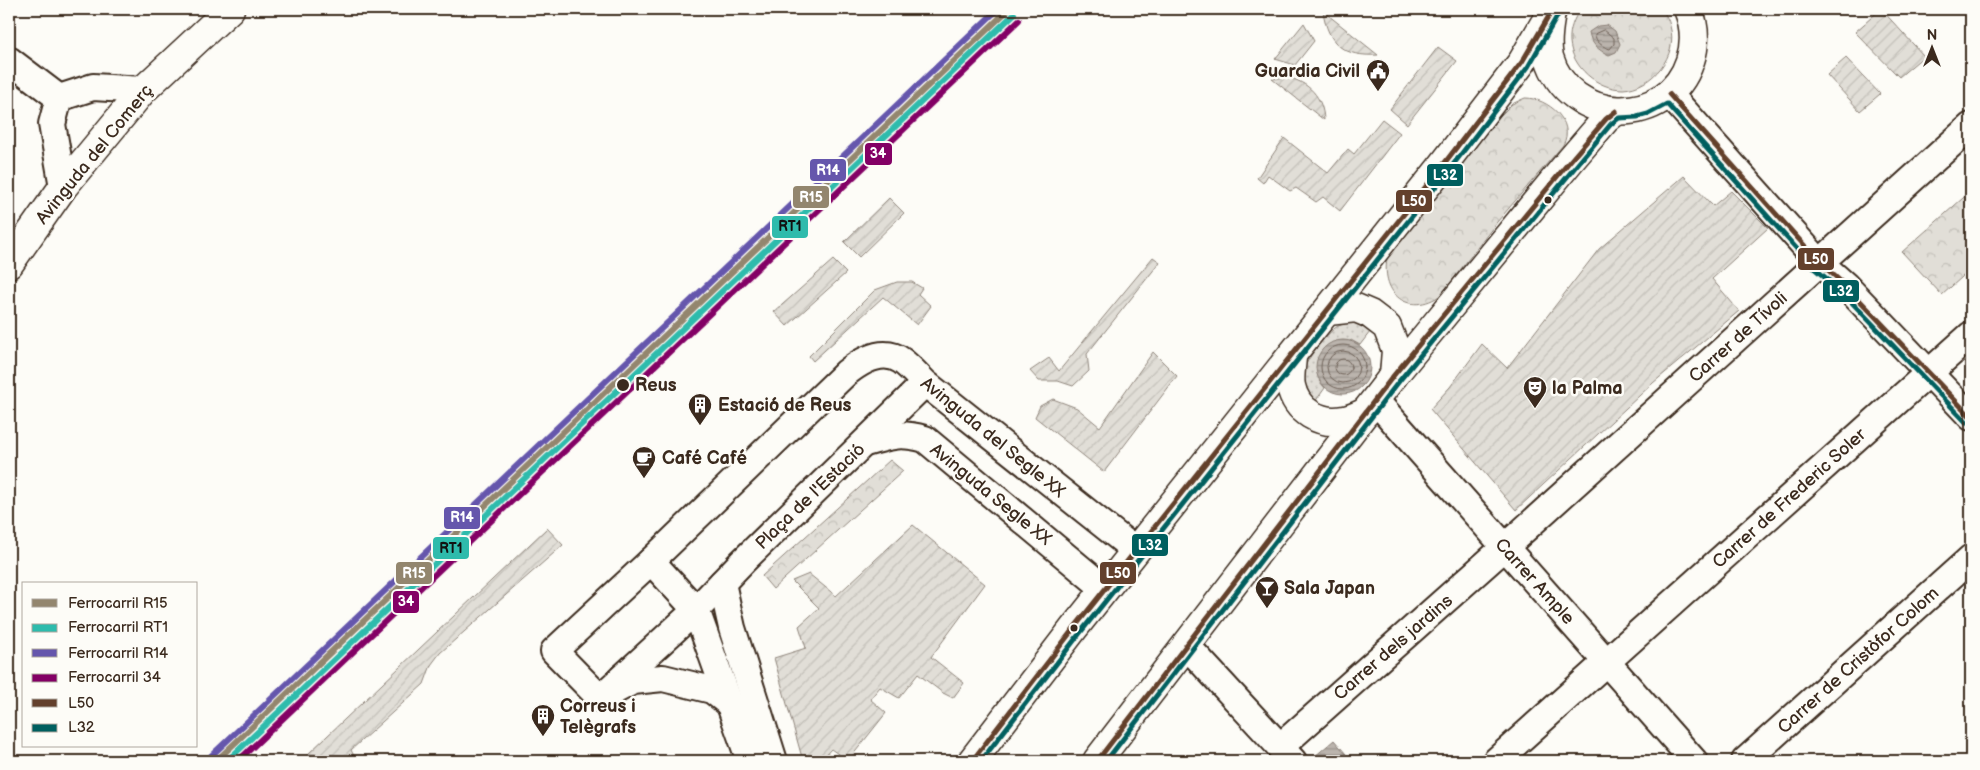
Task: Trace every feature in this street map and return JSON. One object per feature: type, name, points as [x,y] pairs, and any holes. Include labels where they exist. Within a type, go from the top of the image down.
[{"type":"street","name":"Avinguda del Comerç","points":[[9,264],[63,187],[143,90],[230,9]]},
{"type":"street","points":[[1552,12],[1547,40],[1549,57],[1561,80],[1579,99],[1599,108],[1616,111],[1636,110],[1646,107],[1669,94],[1686,72],[1694,48],[1694,22],[1688,9]]},
{"type":"street","points":[[972,761],[1135,550],[1328,310],[1522,62],[1552,12]]},
{"type":"street","points":[[9,60],[59,98]]},
{"type":"street","points":[[59,98],[93,87],[143,90]]},
{"type":"street","points":[[1669,94],[1820,263],[1846,286],[1971,417]]},
{"type":"street","points":[[59,98],[52,124],[63,187]]},
{"type":"street","points":[[1097,761],[1394,375],[1570,161],[1606,119],[1616,111]]},
{"type":"street","name":"Carrer de Tívoli","points":[[1505,547],[1971,126]]},
{"type":"street","points":[[1328,310],[1356,308],[1370,314],[1387,327],[1396,350],[1394,375]]},
{"type":"street","name":"Carrer de Frederic Soler","points":[[1496,761],[1971,335]]},
{"type":"street","points":[[1292,354],[1291,386],[1298,403],[1311,417],[1328,421],[1344,420],[1370,406]]},
{"type":"street","name":"Avinguda del Segle XX","points":[[651,562],[846,373],[867,358],[878,356],[890,356],[901,360],[925,383],[1135,550]]},
{"type":"street","name":"Plaça de l'Estació","points":[[600,698],[696,610],[925,383]]},
{"type":"street","name":"Carrer Ample","points":[[1370,406],[1505,547],[1694,761]]},
{"type":"street","name":"Avinguda Segle XX","points":[[864,443],[892,435],[906,434],[924,439],[1105,589]]},
{"type":"street","name":"Carrer dels jardins","points":[[1287,754],[1505,547]]},
{"type":"street","name":"Carrer de Cristòfor Colom","points":[[1744,761],[1971,558]]},
{"type":"street","points":[[731,705],[712,690],[662,678],[633,681],[600,698],[554,651],[651,562],[696,610],[731,705],[750,761]]},
{"type":"street","points":[[722,583],[732,628],[774,761]]},
{"type":"street","points":[[1186,645],[1287,754]]},
{"type":"green space","points":[[1580,9],[1662,9],[1669,22],[1672,37],[1671,48],[1661,68],[1644,83],[1634,87],[1613,88],[1595,81],[1575,60],[1570,42],[1571,28]]},
{"type":"green space","points":[[1881,9],[1924,56],[1899,77],[1855,32]]},
{"type":"green space","points":[[1323,11],[1378,55],[1356,54],[1340,46],[1329,32]]},
{"type":"green space","points":[[1304,23],[1314,41],[1295,65],[1275,59]]},
{"type":"green space","points":[[1438,47],[1457,61],[1407,124],[1390,109]]},
{"type":"green space","points":[[1846,58],[1880,94],[1860,111],[1827,75]]},
{"type":"green space","points":[[1286,77],[1302,83],[1313,92],[1321,104],[1324,120],[1272,79]]},
{"type":"green space","points":[[1525,98],[1542,102],[1558,113],[1566,128],[1563,145],[1497,222],[1441,295],[1418,304],[1408,303],[1400,299],[1393,292],[1388,282],[1386,271],[1387,258],[1500,116],[1512,104]]},
{"type":"green space","points":[[1382,119],[1400,133],[1340,211],[1323,197],[1316,202],[1296,188],[1290,191],[1268,175],[1263,183],[1257,178],[1284,138],[1328,173],[1348,149],[1354,154]]},
{"type":"green space","points":[[1684,176],[1713,206],[1731,191],[1768,228],[1712,279],[1739,311],[1653,383],[1516,510],[1430,409],[1450,387],[1482,344],[1507,368],[1599,249]]},
{"type":"green space","points":[[1971,191],[1971,269],[1942,295],[1902,252]]},
{"type":"green space","points":[[889,198],[904,213],[859,257],[844,242]]},
{"type":"green space","points":[[1153,257],[1160,262],[1087,354],[1089,371],[1073,386],[1058,381],[1039,381],[1030,371],[1049,358],[1059,371]]},
{"type":"green space","points":[[833,260],[846,273],[787,326],[774,312]]},
{"type":"green space","points":[[897,282],[912,282],[922,288],[918,294],[931,306],[917,325],[883,297],[813,361],[809,356],[875,290]]},
{"type":"green space","points":[[1354,322],[1373,328],[1360,345],[1351,340],[1319,381],[1325,388],[1312,406],[1305,394],[1303,383],[1303,373],[1306,364],[1331,331],[1346,323]]},
{"type":"green space","points":[[1153,352],[1177,376],[1104,472],[1035,417],[1040,406],[1053,399],[1077,408],[1100,427]]},
{"type":"green space","points":[[890,460],[903,471],[773,589],[762,576]]},
{"type":"green space","points":[[913,525],[985,584],[931,657],[964,683],[953,698],[943,693],[918,674],[899,698],[880,687],[870,699],[886,713],[848,761],[831,749],[820,761],[803,761],[774,658],[806,648],[799,626],[819,608],[792,581],[809,574],[836,596]]},
{"type":"green space","points":[[547,528],[563,545],[440,653],[431,665],[424,684],[351,750],[354,756],[308,754]]},
{"type":"water","points":[[1607,25],[1615,31],[1620,44],[1616,52],[1609,55],[1596,46],[1591,40],[1589,32],[1598,26]]},
{"type":"water","points":[[1338,340],[1348,340],[1358,344],[1366,352],[1370,367],[1366,382],[1358,390],[1348,394],[1338,394],[1328,390],[1320,382],[1316,372],[1316,362],[1320,352],[1328,344]]},
{"type":"water","points":[[1334,740],[1346,754],[1338,761],[1317,761],[1314,757]]},
{"type":"rail line","name":"R14","points":[[211,756],[998,9]]},
{"type":"rail line","name":"R15","points":[[216,761],[1009,9]]},
{"type":"rail line","name":"RT1","points":[[227,761],[1014,14]]},
{"type":"rail line","name":"34","points":[[238,761],[1019,20]]},
{"type":"transit line","name":"L50","points":[[972,761],[1074,628],[1443,165],[1522,62],[1553,9]]},
{"type":"transit line","name":"L32","points":[[981,761],[1080,633],[1449,170],[1528,67],[1559,13]]},
{"type":"transit line","name":"L50","points":[[1669,94],[1820,263],[1846,286],[1971,417]]},
{"type":"transit line","name":"L32","points":[[1106,761],[1400,380],[1611,124],[1619,118],[1648,114],[1667,104],[1814,268],[1841,291],[1966,422]]},
{"type":"transit line","name":"L50","points":[[1097,761],[1394,375],[1570,161],[1606,119],[1616,111]]},
{"type":"place","name":"Guardia Civil","points":[[1378,92]]},
{"type":"place","name":"Reus","points":[[623,385]]},
{"type":"place","name":"la Palma","points":[[1535,409]]},
{"type":"place","name":"Estació de Reus","points":[[700,426]]},
{"type":"place","name":"Café Café","points":[[644,479]]},
{"type":"place","name":"Sala Japan","points":[[1267,609]]},
{"type":"place","name":"Correus i Telègrafs","points":[[543,737]]}]
